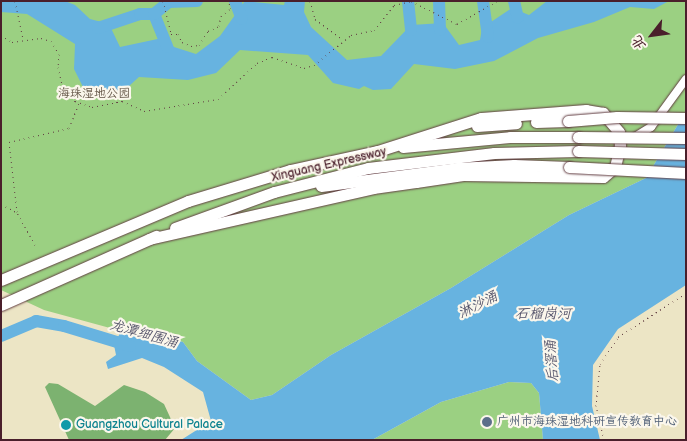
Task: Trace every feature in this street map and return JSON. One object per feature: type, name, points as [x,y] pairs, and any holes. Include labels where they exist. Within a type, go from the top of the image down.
[{"type":"highway","points":[[149,239],[353,192],[408,183],[464,176],[537,174],[590,180],[603,177],[615,167],[620,146],[619,132],[603,113],[586,110],[480,118],[371,152]]},
{"type":"highway","points":[[371,152],[473,127],[637,116],[686,118]]},
{"type":"highway","name":"Xinguang Expressway","points":[[1,280],[188,201],[290,170],[371,152],[484,138],[686,138]]},
{"type":"highway","name":"Xinguang Expressway","points":[[1,305],[199,218],[274,192],[368,168],[430,158],[494,153],[578,151],[686,154]]},
{"type":"highway","points":[[274,192],[458,168],[514,165],[686,172]]},
{"type":"lane","points":[[620,146],[651,127],[686,79]]},
{"type":"path","points":[[15,1],[23,40]]},
{"type":"path","points":[[163,1],[171,34],[178,34],[182,42],[191,46],[199,45],[208,31],[220,26],[221,16],[230,9],[229,1]]},
{"type":"path","points":[[310,1],[314,19],[344,40]]},
{"type":"path","points":[[1,35],[12,42],[41,38],[51,41],[59,54],[58,68],[62,86],[79,102],[92,106],[122,101],[144,111],[218,99],[257,62],[272,57],[304,68],[314,65],[351,35],[374,30],[394,5],[411,1],[457,24],[497,1]]},
{"type":"path","points":[[35,245],[17,212],[8,142],[69,128],[79,102]]},
{"type":"path","points":[[1,204],[17,212]]},
{"type":"path","points":[[604,440],[596,406],[600,364],[618,337],[686,293]]},
{"type":"green space","name":"海珠湿地公园","points":[[1,1],[686,1],[686,111],[646,178],[569,215],[451,288],[331,355],[272,395],[251,400],[197,361],[183,342],[134,328],[121,331],[44,310],[1,290]]},
{"type":"green space","points":[[509,382],[531,383],[539,393],[543,440],[372,440],[441,402]]},
{"type":"green space","points":[[49,383],[58,384],[95,406],[124,385],[145,392],[164,404],[175,428],[165,440],[69,440],[45,387]]},
{"type":"water","points":[[1,1],[65,1],[75,5],[90,19],[109,24],[120,47],[167,37],[174,47],[196,54],[220,36],[245,1],[284,5],[285,1],[305,1],[304,12],[311,27],[347,60],[381,56],[411,25],[443,23],[459,45],[480,40],[482,28],[512,8],[529,15],[547,1],[669,1],[654,9],[630,7],[594,22],[538,38],[494,61],[455,69],[414,64],[391,89],[373,90],[364,86],[359,89],[333,83],[308,55],[240,50],[216,73],[188,80],[139,77],[129,86],[109,95],[84,89],[74,69],[75,44],[27,14],[1,12]]},
{"type":"water","name":"石榴岗河","points":[[686,111],[686,285],[618,329],[593,365],[592,406],[600,440],[543,440],[539,393],[531,383],[509,382],[441,402],[372,440],[181,440],[211,421],[203,392],[164,367],[142,358],[108,369],[106,362],[116,355],[114,345],[121,331],[134,328],[183,342],[197,361],[251,400],[272,395],[331,355],[451,288],[569,215],[646,178]]},
{"type":"waterway","points":[[98,28],[140,14],[154,14],[169,2],[197,1]]},
{"type":"waterway","points":[[235,1],[242,19]]},
{"type":"waterway","points":[[408,1],[411,30]]},
{"type":"waterway","points":[[439,1],[440,30]]},
{"type":"waterway","points":[[483,1],[488,37]]},
{"type":"waterway","points":[[514,1],[518,18]]},
{"type":"waterway","points":[[154,14],[167,46]]},
{"type":"waterway","name":"龙潭细围涌","points":[[1,336],[36,321],[64,326],[130,346]]},
{"type":"place","name":"广州市海珠湿地科研宣传教育中心","points":[[487,422]]},
{"type":"place","name":"Guangzhou Cultural Palace","points":[[66,425]]},
{"type":"water label","name":"淋沙涌","points":[[478,305]]},
{"type":"water label","name":"后滘涌","points":[[552,361]]}]
